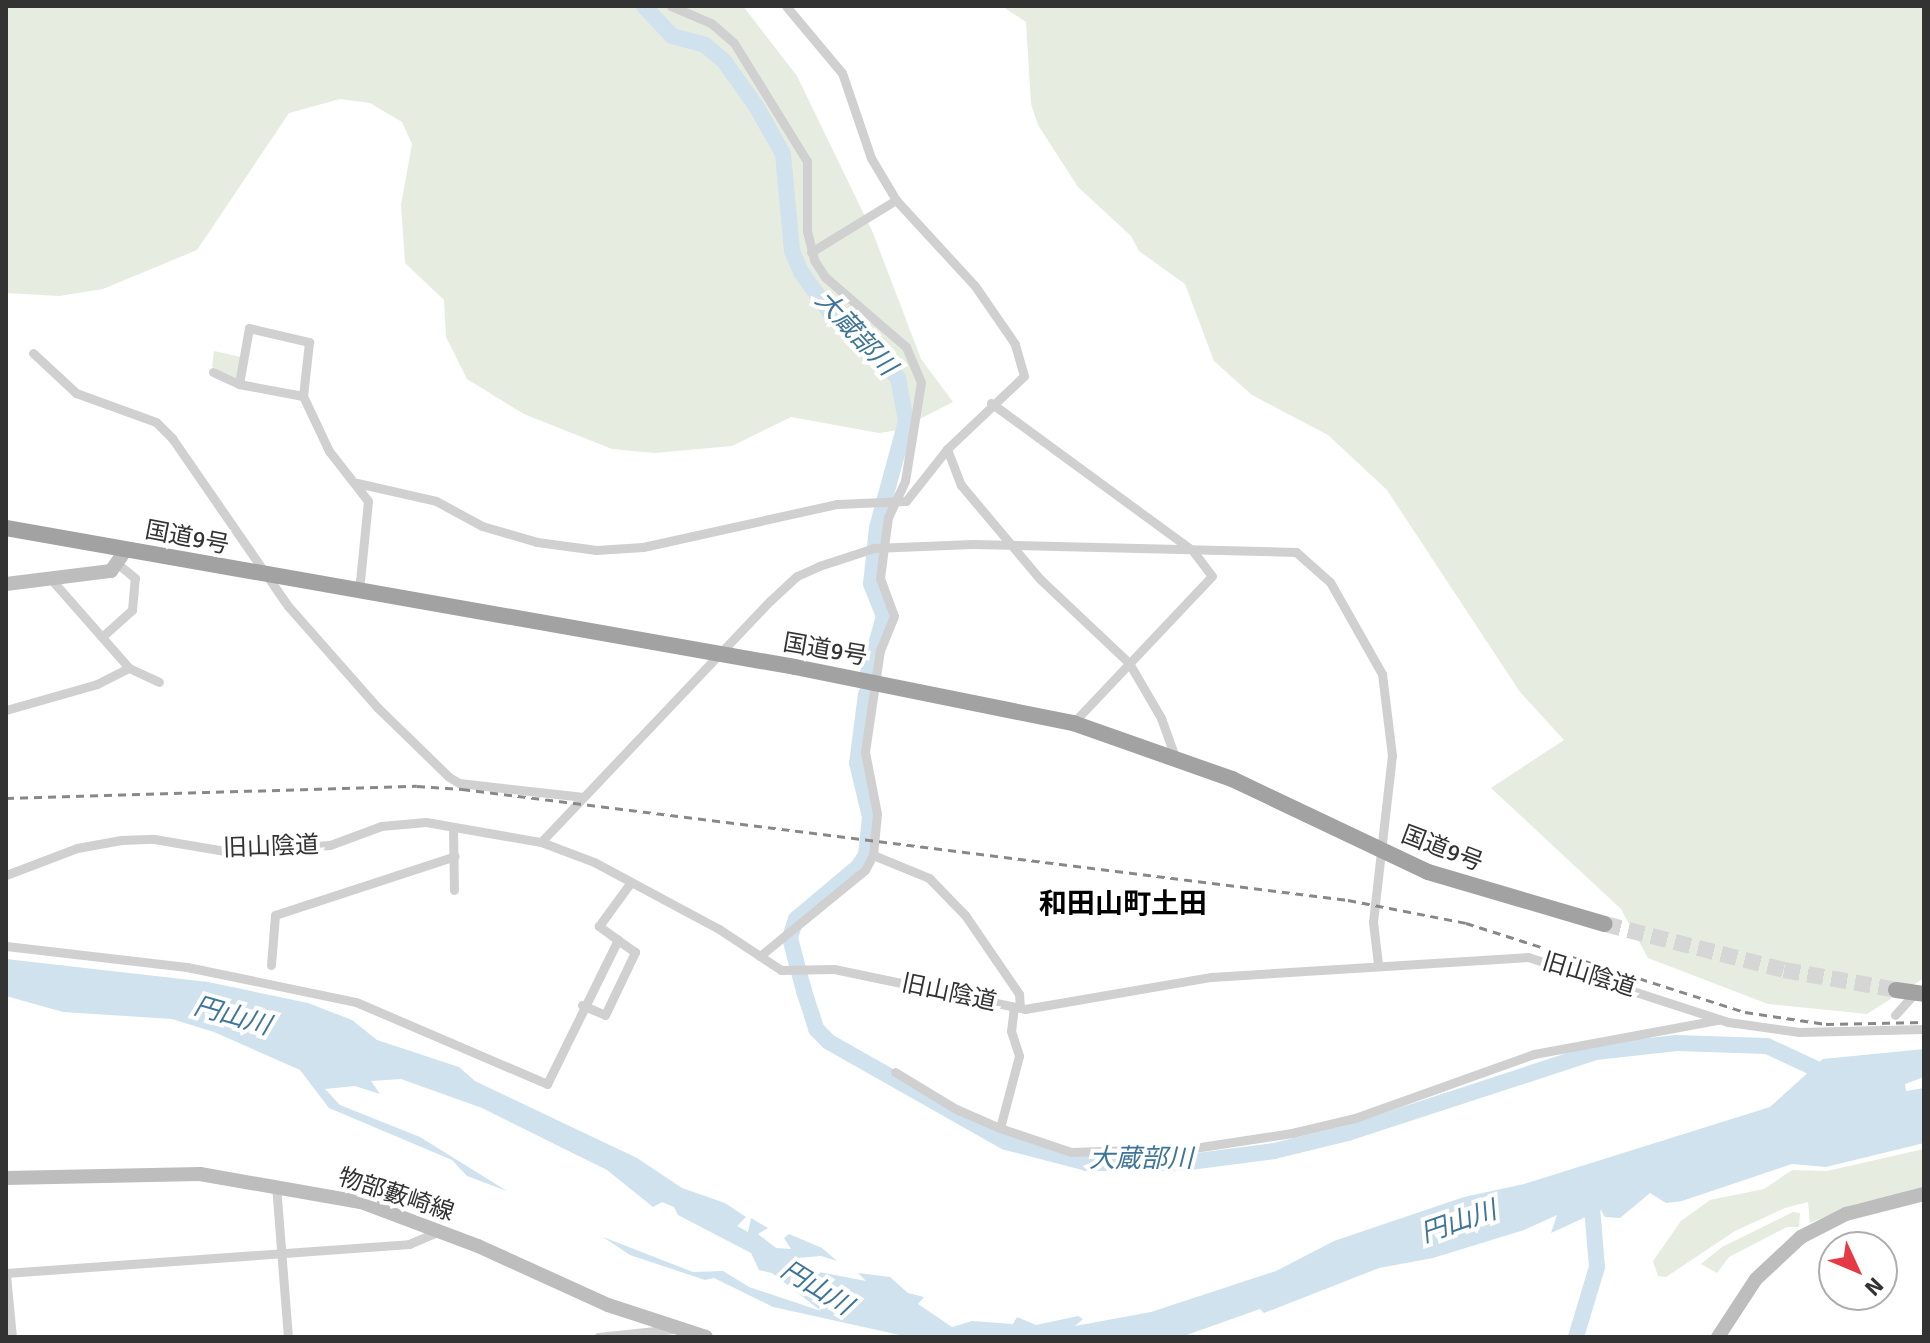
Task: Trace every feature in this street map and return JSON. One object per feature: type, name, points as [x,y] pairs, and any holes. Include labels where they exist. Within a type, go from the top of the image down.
[{"type":"highway","name":"国道9号","points":[[6,528],[122,558],[359,591],[873,683],[1073,723],[1175,757],[1464,885],[1605,924]]},
{"type":"highway","points":[[1896,990],[1920,994]]},
{"type":"main road","points":[[6,584],[50,578],[122,558]]},
{"type":"main road","name":"物部藪崎線","points":[[6,1178],[200,1174],[361,1202],[439,1231],[608,1305],[706,1337]]},
{"type":"main road","points":[[1718,1337],[1756,1279],[1801,1237],[1846,1214],[1924,1194]]},
{"type":"street","points":[[671,6],[720,28],[796,137],[809,172],[811,252],[825,277],[889,331],[915,364],[921,382],[916,424],[883,547],[880,578],[894,616],[873,683],[865,752],[877,814],[873,855],[865,870],[760,956]]},
{"type":"street","points":[[357,483],[436,501],[501,533],[596,550],[643,547],[837,504],[894,506],[920,487],[947,449],[991,403],[1024,376],[1015,344],[975,286],[896,200],[871,158],[842,73],[786,6]]},
{"type":"street","points":[[811,252],[896,200]]},
{"type":"street","points":[[239,384],[251,326],[309,342],[303,396],[329,451],[368,501],[359,591]]},
{"type":"street","points":[[33,353],[76,393],[156,422],[266,578],[377,707],[449,777],[459,783],[583,797]]},
{"type":"street","points":[[213,372],[239,384],[303,396]]},
{"type":"street","points":[[991,403],[1193,551],[1212,576],[1073,723]]},
{"type":"street","points":[[947,449],[961,485],[1040,579],[1129,663],[1161,718],[1175,757]]},
{"type":"street","points":[[541,842],[797,576],[883,547],[1012,544],[1296,552],[1330,582],[1382,674],[1392,755],[1373,922],[1378,964]]},
{"type":"street","points":[[103,636],[120,626],[132,610],[135,578],[122,558]]},
{"type":"street","points":[[50,578],[129,668],[159,682]]},
{"type":"street","points":[[6,710],[97,684],[129,668]]},
{"type":"street","name":"旧山陰道","points":[[6,875],[77,848],[121,840],[154,839],[231,852],[330,845],[401,822],[453,827],[541,842],[631,882],[781,970],[834,969],[1017,1007],[1074,1004],[1169,981],[1378,964],[1528,957],[1722,1020],[1799,1032],[1924,1029]]},
{"type":"street","points":[[453,827],[454,890]]},
{"type":"street","points":[[873,855],[929,878],[965,915],[1019,994],[1011,1031],[1019,1056],[1000,1128]]},
{"type":"street","points":[[271,965],[275,915],[455,856]]},
{"type":"street","points":[[582,1005],[605,1015],[635,952],[599,926],[631,882]]},
{"type":"street","points":[[6,946],[187,967],[356,1002],[547,1084],[582,1005],[618,940]]},
{"type":"street","points":[[1895,1015],[1920,994]]},
{"type":"street","points":[[895,1072],[956,1109],[1071,1152],[1194,1148],[1278,1135],[1355,1118],[1534,1054],[1722,1020]]},
{"type":"street","points":[[276,1185],[288,1337]]},
{"type":"street","points":[[12,1337],[6,1274],[409,1244],[439,1231]]},
{"type":"street","points":[[598,1337],[678,1328]]},
{"type":"shaded area","points":[[6,6],[743,6],[797,76],[873,233],[921,359],[953,402],[898,430],[879,433],[791,417],[732,446],[655,453],[612,449],[524,414],[467,379],[446,337],[444,300],[405,263],[401,205],[412,144],[402,122],[370,103],[340,99],[289,113],[197,250],[103,289],[59,296],[6,293]]},
{"type":"shaded area","points":[[1002,6],[1924,6],[1924,978],[1867,1014],[1768,1004],[1648,958],[1621,909],[1491,788],[1564,740],[1520,692],[1387,490],[1328,435],[1252,395],[1214,361],[1185,284],[1139,251],[1131,236],[1078,187],[1038,125],[1031,104],[1026,22]]},
{"type":"shaded area","points":[[214,351],[241,357],[238,379],[212,367]]},
{"type":"shaded area","points":[[1924,1149],[1924,1188],[1856,1204],[1810,1223],[1808,1202],[1785,1208],[1735,1231],[1666,1277],[1658,1276],[1653,1261],[1681,1221],[1710,1200],[1764,1189],[1792,1170],[1827,1171]]},
{"type":"shaded area","points":[[1793,1212],[1800,1213],[1799,1227],[1787,1227],[1729,1257],[1717,1273],[1701,1264],[1722,1247]]},
{"type":"water","name":"円山川","points":[[6,959],[208,982],[308,1003],[352,1020],[377,1040],[459,1067],[475,1081],[637,1158],[682,1188],[725,1203],[746,1217],[737,1226],[748,1232],[751,1218],[768,1228],[758,1234],[776,1248],[791,1249],[784,1238],[789,1234],[822,1248],[837,1261],[821,1256],[798,1258],[814,1271],[866,1281],[858,1273],[890,1277],[908,1293],[924,1297],[918,1304],[952,1327],[972,1321],[1013,1324],[1017,1317],[1036,1325],[1078,1316],[1083,1319],[1075,1326],[1151,1312],[1276,1271],[1334,1241],[1464,1197],[1524,1184],[1770,1107],[1823,1059],[1924,1049],[1924,1077],[1905,1084],[1906,1091],[1924,1088],[1924,1143],[1826,1167],[1792,1164],[1682,1201],[1666,1203],[1650,1193],[1620,1218],[1605,1217],[1601,1210],[1551,1233],[1557,1215],[1524,1230],[1433,1258],[1379,1268],[1264,1313],[1260,1309],[1181,1337],[909,1337],[773,1307],[714,1278],[705,1280],[630,1255],[603,1237],[693,1272],[723,1271],[749,1287],[821,1311],[772,1273],[759,1270],[751,1253],[678,1215],[674,1207],[662,1202],[653,1207],[607,1170],[482,1108],[401,1079],[371,1081],[380,1094],[355,1086],[325,1089],[340,1105],[420,1137],[507,1191],[467,1176],[452,1160],[329,1108],[300,1070],[214,1032],[172,1019],[63,1012],[6,996]]},
{"type":"waterway","name":"大蔵部川","points":[[644,6],[672,36],[705,45],[724,61],[756,106],[783,154],[792,251],[801,272],[829,311],[854,330],[898,378],[906,421],[877,528],[871,584],[884,616],[868,673]]},
{"type":"waterway","name":"大蔵部川","points":[[866,694],[857,763],[870,817],[866,855],[858,867],[796,919],[790,938],[804,991],[816,1029],[829,1042],[1006,1142],[1087,1163],[1182,1163],[1274,1151],[1348,1133],[1596,1052],[1676,1043],[1767,1046],[1832,1076]]},
{"type":"waterway","points":[[1576,1337],[1597,1267],[1591,1195]]},
{"type":"tunnel","points":[[1605,924],[1784,970],[1896,990]]},
{"type":"railway","points":[[6,798],[417,786],[462,789],[1348,900],[1466,923],[1745,1012],[1826,1024],[1924,1022]]},
{"type":"district","name":"和田山町土田","points":[[1123,904]]}]
